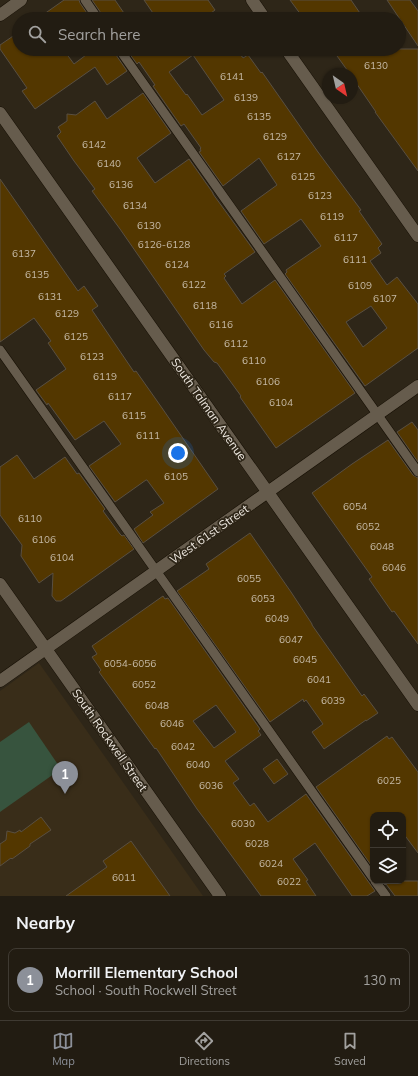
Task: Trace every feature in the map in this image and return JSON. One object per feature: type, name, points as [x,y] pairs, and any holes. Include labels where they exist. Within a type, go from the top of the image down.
[{"type":"street","points":[[0,15],[21,0]]},
{"type":"street","points":[[252,0],[260,12]]},
{"type":"street","points":[[291,56],[418,236]]},
{"type":"street","name":"South Talman Avenue","points":[[0,113],[418,705]]},
{"type":"street","name":"West 61st Street","points":[[0,681],[418,386]]},
{"type":"street","name":"South Rockwell Street","points":[[0,584],[220,896]]},
{"type":"lane","points":[[85,0],[93,12]]},
{"type":"lane","points":[[124,56],[418,472]]},
{"type":"lane","points":[[0,350],[370,874]]},
{"type":"lane","points":[[377,884],[386,896]]},
{"type":"shaded area","points":[[39,663],[203,896],[0,896],[0,691]]},
{"type":"green space","points":[[29,722],[61,769],[0,812],[0,742]]},
{"type":"building","points":[[64,0],[79,0],[86,12],[47,12]]},
{"type":"building","points":[[92,0],[115,0],[123,12],[100,12]]},
{"type":"building","points":[[144,0],[208,0],[215,10],[212,12],[152,12]]},
{"type":"building","points":[[290,0],[351,0],[359,12],[299,12]]},
{"type":"building","points":[[387,0],[410,0],[418,11],[418,46],[406,28],[406,12],[395,12]]},
{"type":"building","points":[[12,37],[12,56],[68,56],[74,64],[85,56],[117,56],[127,71],[107,85],[95,67],[35,109],[22,91],[27,88],[0,49],[0,45]]},
{"type":"building","points":[[406,49],[418,49],[418,171],[358,86],[358,68],[346,68],[337,56],[406,56]]},
{"type":"building","points":[[131,56],[192,56],[169,72],[202,115],[224,100],[194,56],[241,56],[243,58],[249,56],[261,73],[262,72],[361,210],[359,211],[382,244],[378,248],[381,253],[370,261],[387,285],[397,277],[418,304],[418,348],[365,386],[285,274],[287,272],[286,270],[321,246],[301,219],[264,244],[241,211],[277,185],[259,158],[223,186],[199,152],[201,151],[201,148],[184,124],[181,126],[153,86],[155,85],[139,62],[137,64]],"holes":[[[371,306],[387,328],[363,347],[346,322]]]},
{"type":"building","points":[[143,93],[171,133],[137,158],[155,183],[189,159],[255,252],[224,274],[226,276],[224,278],[242,304],[275,280],[355,393],[276,448],[240,397],[241,396],[217,363],[214,362],[204,350],[92,191],[95,189],[57,136],[61,132],[58,127],[67,121],[67,114],[76,115],[95,101],[107,119]]},
{"type":"building","points":[[0,179],[78,291],[84,286],[98,306],[92,310],[134,372],[136,371],[218,489],[143,543],[134,529],[153,515],[150,512],[164,503],[147,480],[115,502],[89,466],[121,444],[104,421],[75,440],[48,403],[47,405],[36,390],[66,369],[48,343],[51,341],[34,318],[0,342]]},
{"type":"building","points":[[412,422],[418,430],[418,462],[397,432]]},
{"type":"building","points":[[388,440],[413,475],[418,478],[418,644],[394,611],[392,612],[369,579],[372,577],[312,493]]},
{"type":"building","points":[[17,455],[34,479],[65,457],[77,474],[79,473],[105,509],[103,511],[120,534],[122,536],[124,535],[134,549],[61,601],[56,601],[52,596],[53,573],[39,583],[21,556],[22,545],[0,515],[0,467]]},
{"type":"building","points":[[250,533],[362,696],[364,694],[378,713],[324,749],[312,732],[323,724],[306,700],[304,702],[303,699],[270,722],[177,591],[209,569],[206,564]]},
{"type":"building","points":[[163,596],[165,599],[168,598],[260,729],[258,731],[261,735],[225,761],[239,779],[233,783],[250,806],[254,803],[268,822],[306,794],[375,891],[367,896],[352,896],[315,843],[293,859],[308,880],[306,881],[316,896],[261,896],[197,809],[156,748],[155,749],[99,672],[101,670],[92,657],[97,654],[92,646]],"holes":[[[216,705],[236,732],[214,748],[193,721]]]},
{"type":"building","points":[[387,736],[389,739],[392,737],[418,772],[418,853],[406,837],[406,812],[370,812],[370,864],[316,787]]},
{"type":"building","points":[[277,759],[288,774],[274,784],[263,769]]},
{"type":"building","points":[[41,817],[51,830],[30,844],[30,846],[12,859],[11,858],[0,866],[0,844],[6,840],[7,831],[15,833],[20,830],[21,832]]},
{"type":"building","points":[[131,841],[170,896],[66,896],[107,867],[103,861]]},
{"type":"building","points":[[406,881],[418,881],[418,896],[395,896],[386,884],[406,884]]},
{"type":"place","name":"Morrill Elementary School","points":[[65,794]]}]
